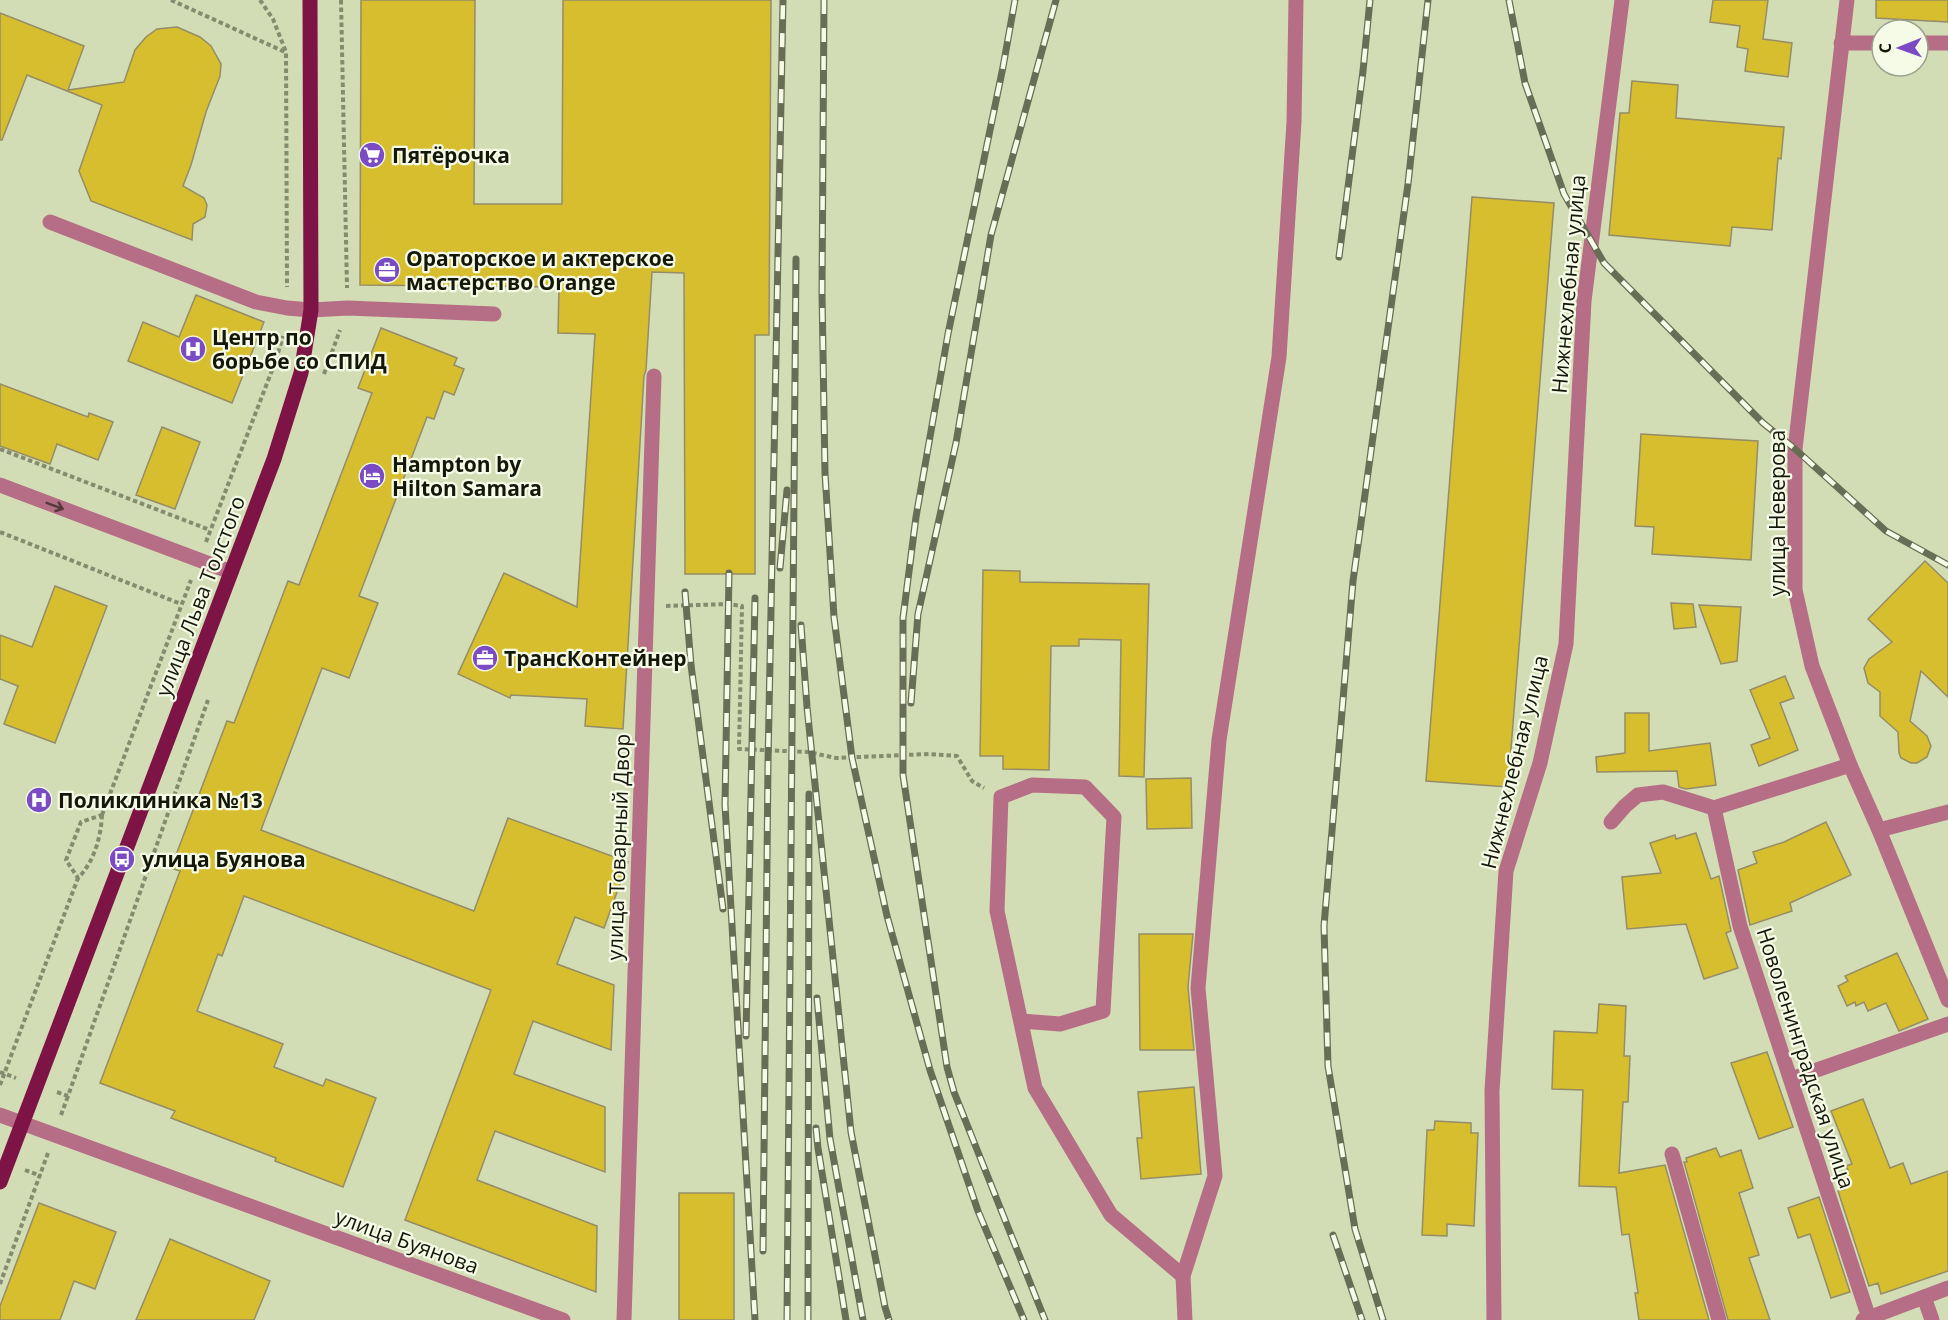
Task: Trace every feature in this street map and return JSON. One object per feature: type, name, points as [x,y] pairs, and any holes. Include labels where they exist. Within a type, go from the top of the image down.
[{"type":"main road","points":[[300,0],[310,18]]},
{"type":"main road","name":"улица Льва Толстого","points":[[0,1182],[274,459],[301,374],[311,310],[310,0]]},
{"type":"street","points":[[1185,1320],[1183,1276],[1215,1176],[1198,988],[1219,740],[1279,357],[1294,122],[1296,0]]},
{"type":"street","name":"Нижнехлебная улица","points":[[1494,1320],[1492,1091],[1506,871],[1540,763],[1566,644],[1584,301],[1622,0]]},
{"type":"street","name":"улица Неверова","points":[[1847,0],[1795,449],[1795,590],[1812,666],[1850,765],[1946,991]]},
{"type":"street","points":[[1841,43],[1870,43]]},
{"type":"street","points":[[1930,43],[1948,43]]},
{"type":"street","points":[[50,222],[256,302],[311,310],[348,308],[494,314]]},
{"type":"street","name":"улица Товарный Двор","points":[[624,1320],[654,376]]},
{"type":"street","points":[[0,485],[231,572]]},
{"type":"street","points":[[1611,822],[1638,795],[1663,792],[1714,808],[1850,765]]},
{"type":"street","points":[[1021,1021],[1060,1024],[1103,1011],[1114,817],[1085,787],[1032,785],[1001,797],[997,911],[1035,1088],[1111,1215],[1183,1276]]},
{"type":"street","name":"Новоленинградская улица","points":[[1714,808],[1740,926],[1791,1079],[1866,1319]]},
{"type":"street","points":[[1879,830],[1948,812]]},
{"type":"street","points":[[1791,1079],[1948,1024]]},
{"type":"street","name":"улица Буянова","points":[[0,1115],[563,1320]]},
{"type":"street","points":[[1671,1154],[1719,1320]]},
{"type":"street","points":[[1866,1319],[1948,1288]]},
{"type":"street","points":[[1924,1297],[1932,1320]]},
{"type":"path","points":[[171,0],[180,2],[286,52]]},
{"type":"path","points":[[0,1085],[78,878],[87,868],[102,830],[102,815],[276,360],[285,328],[287,308],[286,52],[273,19],[260,0]]},
{"type":"path","points":[[0,449],[210,530]]},
{"type":"path","points":[[0,532],[181,604]]},
{"type":"path","points":[[647,606],[729,604],[742,606],[739,749],[808,752],[836,758],[929,754],[957,756],[972,781],[1001,797]]},
{"type":"path","points":[[78,878],[66,860],[81,822],[102,815]]},
{"type":"path","points":[[0,1284],[41,1176],[68,1096]]},
{"type":"building","points":[[361,0],[475,0],[474,204],[562,204],[563,0],[771,0],[769,335],[755,335],[755,574],[685,574],[684,273],[652,272],[623,729],[585,726],[587,699],[511,695],[510,698],[458,674],[504,573],[577,607],[595,334],[558,333],[559,287],[360,285]]},
{"type":"building","points":[[1713,0],[1768,0],[1763,39],[1792,43],[1788,77],[1745,71],[1748,49],[1737,47],[1740,26],[1710,22]]},
{"type":"building","points":[[1876,0],[1948,0],[1948,22],[1930,21],[1930,18],[1876,18]]},
{"type":"building","points":[[0,13],[84,46],[68,90],[124,82],[135,50],[146,37],[157,29],[177,27],[200,37],[211,46],[221,64],[220,76],[183,186],[204,198],[207,205],[205,217],[193,224],[192,240],[91,201],[79,171],[102,105],[27,75],[2,140],[0,140]]},
{"type":"building","points":[[1632,81],[1678,85],[1676,118],[1784,127],[1781,159],[1778,158],[1772,230],[1732,227],[1730,246],[1609,235],[1620,113],[1629,113]]},
{"type":"building","points":[[1472,197],[1554,203],[1508,787],[1426,781]]},
{"type":"building","name":"Центр по борьбе со СПИД","points":[[196,295],[264,322],[232,403],[128,361],[143,322],[179,337]]},
{"type":"building","points":[[381,328],[457,358],[454,365],[464,369],[454,395],[444,391],[434,419],[427,417],[359,596],[378,603],[349,678],[322,668],[261,830],[474,911],[508,818],[628,862],[604,928],[575,917],[557,964],[614,985],[611,1050],[533,1021],[514,1074],[605,1107],[605,1172],[495,1131],[477,1180],[597,1226],[596,1292],[405,1220],[491,990],[244,896],[222,956],[218,954],[197,1011],[283,1044],[274,1067],[323,1086],[326,1079],[376,1098],[343,1187],[275,1161],[276,1158],[171,1118],[175,1111],[100,1083],[180,871],[171,868],[227,721],[234,723],[288,581],[299,585],[372,393],[358,388]]},
{"type":"building","points":[[0,384],[88,417],[89,413],[113,422],[98,460],[57,444],[50,464],[0,446]]},
{"type":"building","points":[[162,427],[200,442],[175,509],[136,495]]},
{"type":"building","points":[[1641,434],[1758,441],[1751,560],[1652,554],[1654,527],[1635,526]]},
{"type":"building","points":[[1925,561],[1948,583],[1948,697],[1921,671],[1910,721],[1927,736],[1931,746],[1927,757],[1917,763],[1911,763],[1901,758],[1898,732],[1880,716],[1880,692],[1868,683],[1864,668],[1869,659],[1892,642],[1868,619]]},
{"type":"building","points":[[983,570],[1020,571],[1020,582],[1149,584],[1144,777],[1119,776],[1121,640],[1079,639],[1079,646],[1051,646],[1049,770],[1003,769],[1003,756],[980,756]]},
{"type":"building","points":[[55,586],[107,606],[55,743],[4,724],[18,686],[0,679],[0,635],[32,647]]},
{"type":"building","points":[[1671,603],[1693,604],[1696,627],[1674,629]]},
{"type":"building","points":[[1699,605],[1741,607],[1737,661],[1721,664]]},
{"type":"building","points":[[1785,676],[1794,698],[1780,703],[1798,750],[1759,766],[1751,745],[1770,738],[1750,690]]},
{"type":"building","points":[[1625,713],[1649,713],[1649,751],[1710,743],[1716,785],[1686,789],[1679,787],[1677,771],[1597,772],[1596,757],[1625,753]]},
{"type":"building","points":[[1191,778],[1192,828],[1147,829],[1146,779]]},
{"type":"building","points":[[1826,822],[1851,875],[1790,903],[1792,911],[1750,925],[1738,870],[1757,863],[1753,852],[1784,842]]},
{"type":"building","points":[[1696,833],[1711,879],[1719,876],[1731,931],[1726,933],[1738,968],[1704,979],[1686,924],[1627,929],[1622,877],[1661,873],[1650,843],[1675,835],[1676,839]]},
{"type":"building","points":[[1139,934],[1193,934],[1188,987],[1194,1050],[1140,1050]]},
{"type":"building","points":[[1897,953],[1928,1019],[1899,1031],[1886,1003],[1868,1011],[1864,1002],[1856,1006],[1855,1002],[1847,1006],[1838,986],[1848,981],[1845,976]]},
{"type":"building","points":[[1599,1004],[1626,1006],[1624,1056],[1630,1056],[1628,1102],[1623,1102],[1619,1173],[1665,1165],[1709,1320],[1639,1320],[1635,1293],[1638,1293],[1629,1234],[1622,1235],[1616,1187],[1579,1186],[1583,1090],[1552,1089],[1554,1031],[1597,1033]]},
{"type":"building","points":[[1767,1052],[1793,1127],[1759,1139],[1731,1063]]},
{"type":"building","points":[[1194,1087],[1201,1174],[1141,1179],[1137,1138],[1142,1138],[1138,1092]]},
{"type":"building","points":[[1863,1099],[1890,1168],[1903,1163],[1911,1184],[1948,1171],[1948,1271],[1881,1294],[1878,1283],[1869,1286],[1838,1191],[1845,1189],[1839,1174],[1848,1170],[1846,1166],[1852,1164],[1831,1111]]},
{"type":"building","points":[[1435,1121],[1471,1123],[1471,1133],[1478,1133],[1474,1226],[1447,1224],[1447,1236],[1422,1235],[1427,1130],[1434,1130]]},
{"type":"building","points":[[1716,1148],[1720,1157],[1741,1150],[1753,1188],[1739,1193],[1759,1255],[1749,1258],[1770,1320],[1728,1320],[1684,1162],[1687,1162],[1686,1158]]},
{"type":"building","points":[[679,1193],[734,1193],[734,1320],[679,1320]]},
{"type":"building","points":[[1819,1197],[1850,1292],[1831,1298],[1810,1234],[1798,1238],[1788,1208]]},
{"type":"building","points":[[39,1203],[116,1232],[95,1289],[74,1281],[60,1320],[0,1320],[0,1306]]},
{"type":"building","points":[[170,1239],[270,1281],[254,1320],[136,1320]]},
{"type":"railway","points":[[763,1251],[768,763],[783,0]]},
{"type":"railway","points":[[824,0],[822,292],[825,473],[834,617],[852,758],[887,916],[930,1070],[978,1211],[1024,1320]]},
{"type":"railway","points":[[1015,0],[948,334],[916,517],[903,618],[903,775],[947,1067],[954,1092],[1045,1320]]},
{"type":"railway","points":[[911,703],[918,614],[956,443],[991,235],[1056,0]]},
{"type":"railway","points":[[1339,257],[1370,0]]},
{"type":"railway","points":[[1383,1320],[1355,1229],[1328,1066],[1324,926],[1353,581],[1408,184],[1428,0]]},
{"type":"railway","points":[[1509,0],[1525,83],[1564,194],[1604,263],[1763,423],[1886,531],[1948,565]]},
{"type":"railway","points":[[787,1320],[796,259]]},
{"type":"railway","points":[[780,568],[787,490]]},
{"type":"railway","points":[[729,573],[725,805],[755,1320]]},
{"type":"railway","points":[[685,592],[691,665],[723,909]]},
{"type":"railway","points":[[746,1036],[755,598]]},
{"type":"railway","points":[[801,625],[807,707],[851,1132],[889,1320]]},
{"type":"railway","points":[[808,1320],[809,794]]},
{"type":"railway","points":[[817,998],[830,1139],[863,1320]]},
{"type":"railway","points":[[816,1128],[846,1320]]},
{"type":"railway","points":[[1333,1235],[1362,1320]]},
{"type":"place","name":"Пятёрочка","points":[[372,155]]},
{"type":"place","name":"Ораторское и актерское мастерство Orange","points":[[387,270]]},
{"type":"place","name":"Центр по борьбе со СПИД","points":[[193,349]]},
{"type":"place","name":"Hampton by Hilton Samara","points":[[372,476]]},
{"type":"place","name":"ТрансКонтейнер","points":[[485,658]]},
{"type":"place","name":"Поликлиника №13","points":[[39,800]]},
{"type":"place","name":"улица Буянова","points":[[122,859]]}]
